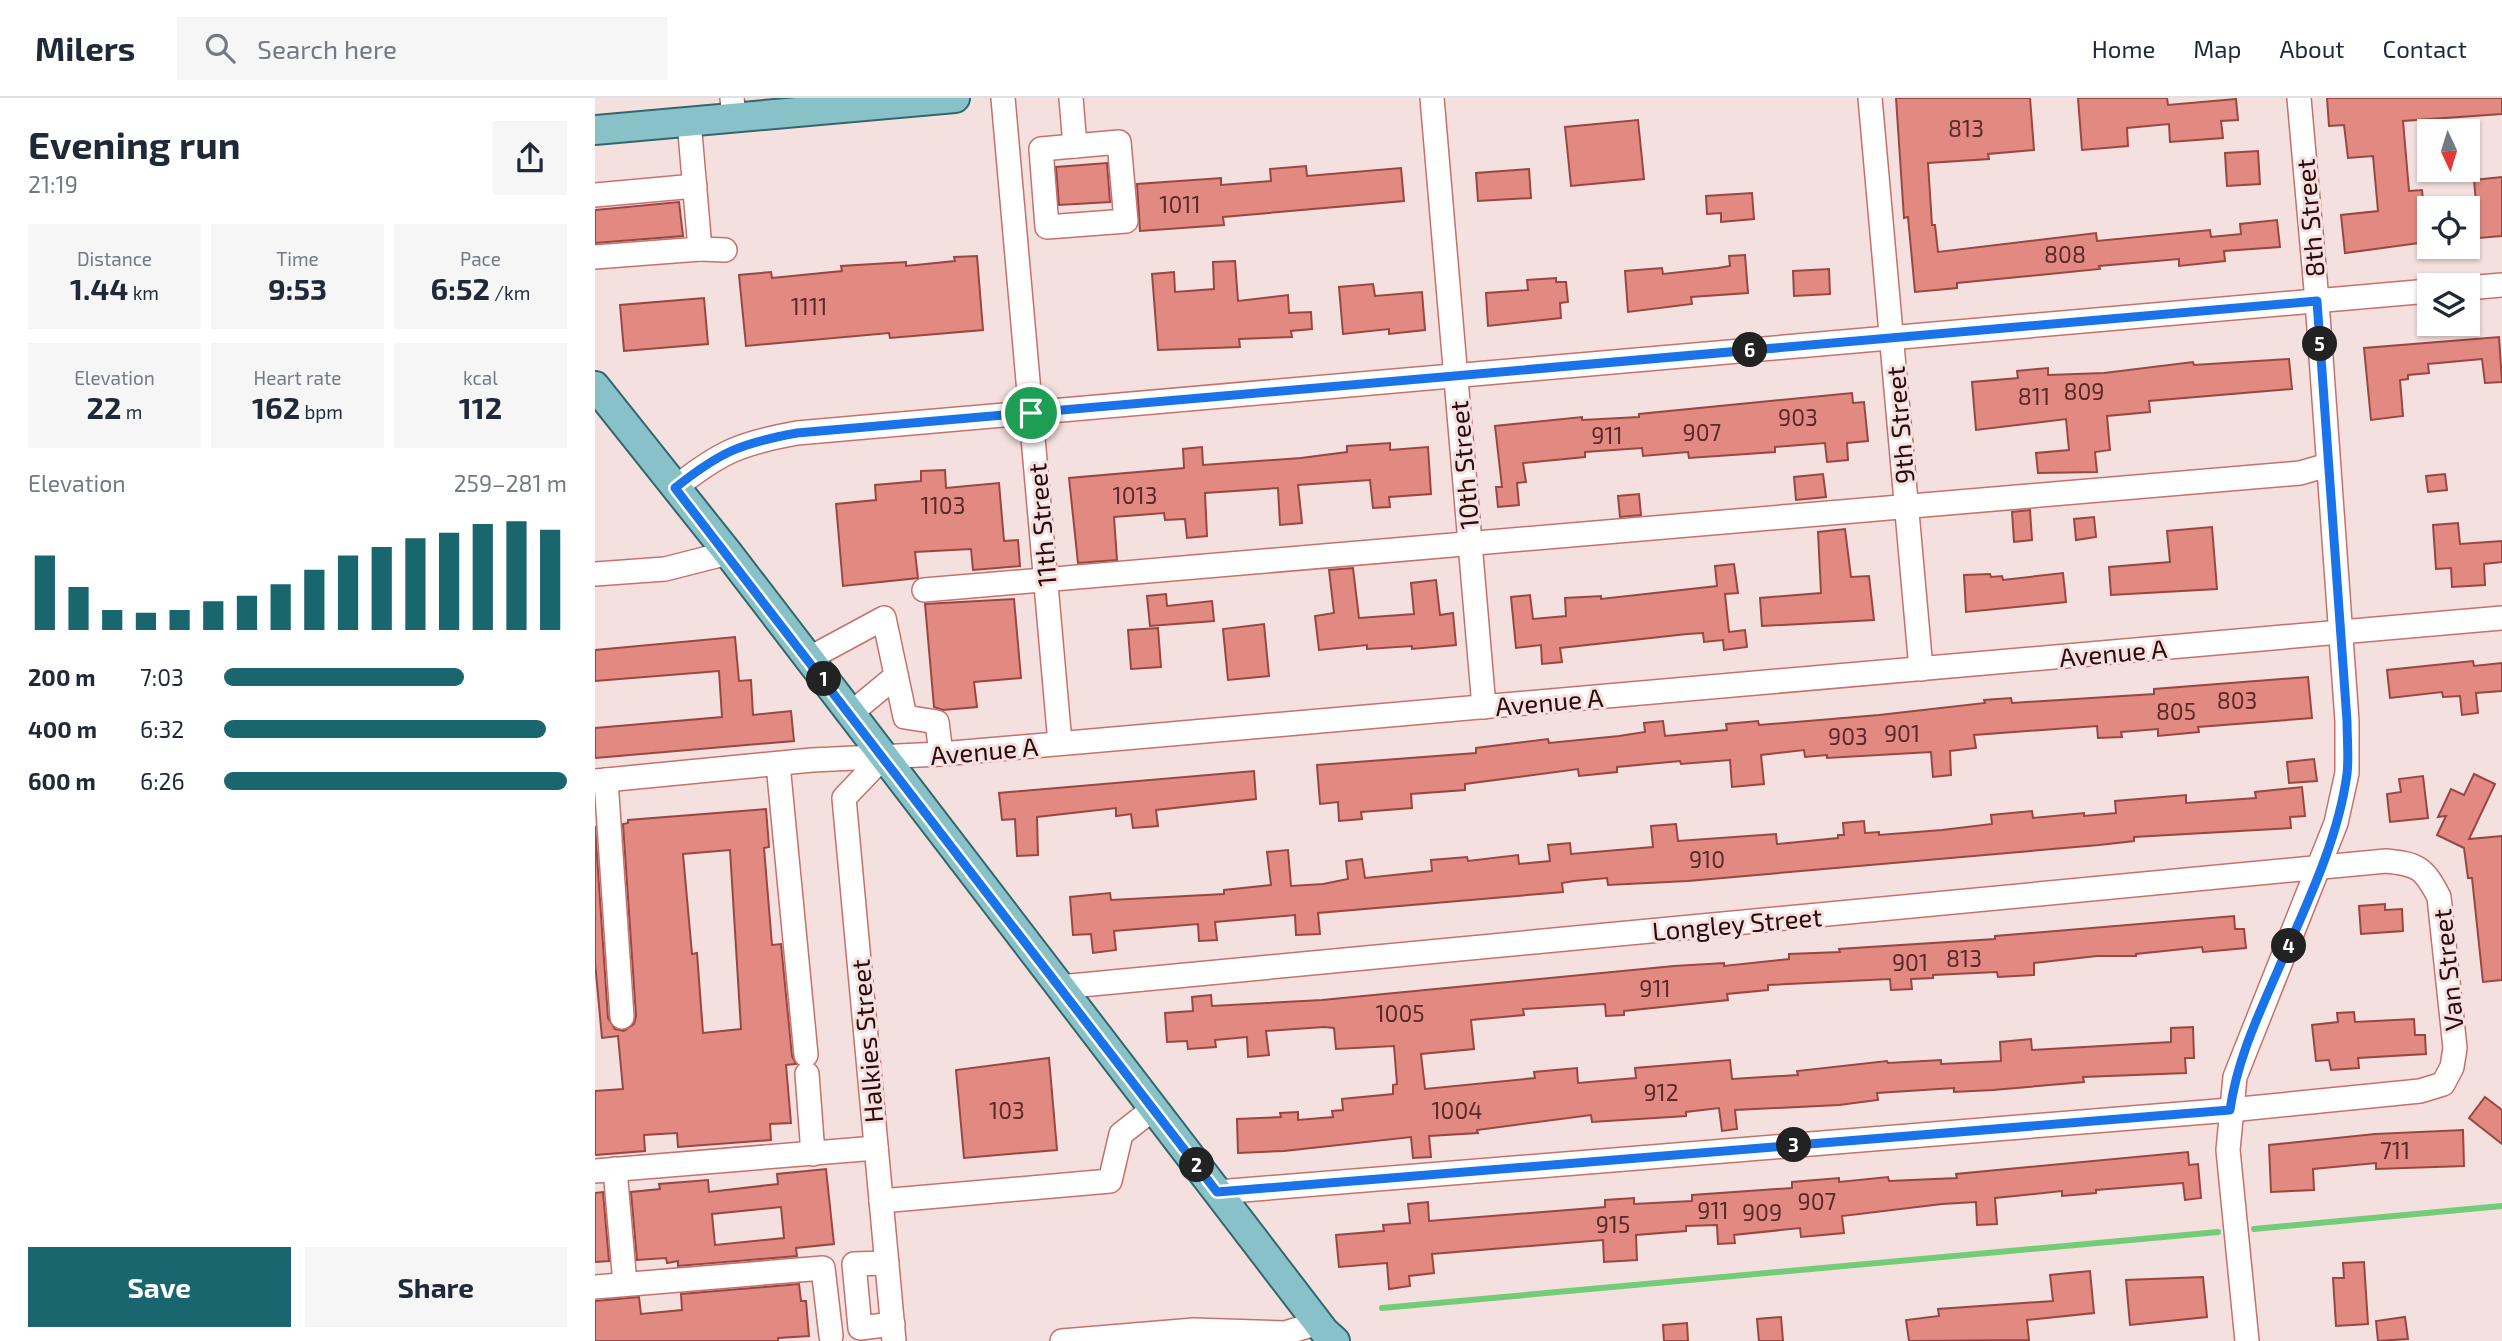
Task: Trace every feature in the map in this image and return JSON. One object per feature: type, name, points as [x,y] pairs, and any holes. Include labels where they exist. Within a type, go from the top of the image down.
[{"type":"main road","points":[[595,130],[689,121],[733,108],[955,98]]},
{"type":"main road","points":[[595,386],[728,553],[1326,1334]]},
{"type":"street","name":"11th Street","points":[[1003,98],[1060,743]]},
{"type":"street","points":[[1071,98],[1075,146]]},
{"type":"street","name":"10th Street","points":[[1432,98],[1484,707]]},
{"type":"street","name":"9th Street","points":[[1870,98],[1921,669]]},
{"type":"street","name":"8th Street","points":[[2247,1341],[2228,1150],[2235,1077],[2247,1041],[2336,823],[2347,773],[2347,721],[2317,301],[2299,98]]},
{"type":"street","points":[[689,121],[700,249]]},
{"type":"street","points":[[1119,142],[1126,221],[1047,227],[1047,220],[1041,149],[1119,142]]},
{"type":"street","points":[[595,195],[695,186]]},
{"type":"street","points":[[1014,223],[1047,220]]},
{"type":"street","points":[[595,257],[700,249],[725,250]]},
{"type":"street","points":[[2480,287],[2502,285]]},
{"type":"street","points":[[675,488],[730,449],[757,440],[797,433],[2417,292]]},
{"type":"street","points":[[924,590],[2300,472],[2328,465]]},
{"type":"street","points":[[595,574],[666,569],[728,553]]},
{"type":"street","points":[[808,659],[884,618],[905,717],[937,722],[941,754]]},
{"type":"street","name":"Avenue A","points":[[600,780],[778,764],[941,754],[2502,618]]},
{"type":"street","points":[[851,714],[896,676]]},
{"type":"street","name":"Halkies Street","points":[[883,757],[844,798],[893,1332]]},
{"type":"street","points":[[778,764],[813,1154]]},
{"type":"street","points":[[600,780],[622,1017]]},
{"type":"street","name":"Longley Street","points":[[1060,987],[2386,861],[2414,864]]},
{"type":"street","name":"Van Street","points":[[2230,1110],[2420,1091],[2443,1084],[2452,1067],[2455,1048],[2439,897],[2429,877],[2414,864]]},
{"type":"street","points":[[881,1201],[1110,1181],[1121,1134],[1153,1109]]},
{"type":"street","points":[[1217,1192],[2230,1110]]},
{"type":"street","points":[[625,1284],[605,1170],[876,1149]]},
{"type":"street","points":[[887,1263],[854,1264],[860,1328],[893,1332]]},
{"type":"street","points":[[595,1287],[823,1268],[831,1336]]},
{"type":"street","points":[[1062,1341],[1194,1330],[1243,1336],[1326,1334]]},
{"type":"building","points":[[1896,98],[2030,98],[2034,150],[1988,154],[1989,159],[1928,163],[1932,225],[1935,225],[1938,252],[2096,233],[2097,241],[2210,230],[2211,237],[2241,234],[2240,224],[2277,220],[2280,247],[2224,251],[2225,261],[2179,266],[2179,259],[2099,266],[2100,269],[1957,283],[1957,288],[1915,292],[1908,217],[1904,218]]},
{"type":"building","points":[[2078,98],[2167,98],[2168,105],[2236,99],[2238,120],[2221,121],[2223,138],[2170,142],[2169,124],[2127,128],[2128,146],[2082,150]]},
{"type":"building","points":[[2327,98],[2502,98],[2502,114],[2403,121],[2409,191],[2422,190],[2423,196],[2417,196],[2417,243],[2345,253],[2341,215],[2378,211],[2373,156],[2348,158],[2344,125],[2329,126]]},
{"type":"building","points":[[1638,120],[1644,179],[1571,186],[1565,127]]},
{"type":"building","points":[[2258,151],[2260,184],[2227,186],[2225,153]]},
{"type":"building","points":[[1107,163],[1110,202],[1059,205],[1056,167]]},
{"type":"building","points":[[1306,166],[1307,176],[1401,168],[1404,201],[1223,217],[1224,225],[1140,231],[1137,184],[1221,178],[1221,185],[1271,181],[1270,169]]},
{"type":"building","points":[[1529,169],[1531,198],[1478,201],[1476,173]]},
{"type":"building","points":[[2502,177],[2502,236],[2480,238],[2480,196],[2475,196],[2474,182],[2480,182],[2480,179]]},
{"type":"building","points":[[1752,193],[1754,219],[1721,222],[1721,213],[1707,214],[1706,196]]},
{"type":"building","points":[[679,202],[683,236],[595,243],[595,210]]},
{"type":"building","points":[[1745,255],[1748,293],[1691,297],[1692,304],[1628,312],[1625,271],[1662,268],[1663,274],[1718,268],[1730,266],[1729,256]]},
{"type":"building","points":[[977,256],[983,330],[890,338],[889,333],[746,346],[739,275],[771,272],[772,278],[842,271],[841,266],[906,262],[906,266],[955,261],[954,257]]},
{"type":"building","points":[[1235,261],[1238,301],[1288,295],[1289,313],[1311,312],[1312,329],[1291,331],[1292,337],[1239,339],[1240,347],[1158,350],[1152,274],[1174,272],[1175,292],[1214,289],[1213,262]]},
{"type":"building","points":[[1829,269],[1830,294],[1794,296],[1793,271]]},
{"type":"building","points":[[1556,278],[1556,282],[1566,282],[1568,302],[1560,303],[1561,318],[1488,326],[1486,293],[1528,290],[1527,280]]},
{"type":"building","points":[[1373,284],[1375,296],[1422,292],[1425,330],[1389,334],[1389,329],[1343,334],[1339,287]]},
{"type":"building","points":[[704,298],[708,344],[624,351],[620,305]]},
{"type":"building","points":[[2499,337],[2502,382],[2485,383],[2482,359],[2428,364],[2429,373],[2408,375],[2408,379],[2400,380],[2403,416],[2371,420],[2364,348]]},
{"type":"building","points":[[2289,359],[2292,389],[2149,401],[2150,412],[2107,416],[2110,450],[2095,452],[2097,472],[2038,473],[2036,453],[2069,450],[2066,419],[1976,430],[1972,382],[2018,378],[2017,371],[2048,368],[2048,375],[2104,373],[2193,362],[2194,365]]},
{"type":"building","points":[[1852,393],[1853,403],[1864,402],[1868,441],[1847,443],[1848,460],[1827,462],[1825,443],[1775,447],[1775,452],[1689,458],[1688,452],[1643,456],[1642,448],[1585,452],[1585,457],[1523,463],[1526,482],[1517,483],[1519,505],[1498,507],[1496,487],[1502,487],[1495,426],[1582,417],[1582,420],[1639,417],[1639,414]]},
{"type":"building","points":[[1390,443],[1390,450],[1428,447],[1431,494],[1389,497],[1390,507],[1373,508],[1370,480],[1298,485],[1302,523],[1280,525],[1278,488],[1205,493],[1207,536],[1187,538],[1185,519],[1165,520],[1164,513],[1114,517],[1117,560],[1078,563],[1069,478],[1184,468],[1183,449],[1202,447],[1203,465],[1301,458],[1347,452],[1347,446]]},
{"type":"building","points":[[945,470],[946,488],[999,483],[1004,541],[1018,540],[1020,566],[973,570],[971,549],[915,552],[918,578],[843,586],[836,504],[876,500],[875,485],[921,481],[921,471]]},
{"type":"building","points":[[1823,474],[1826,497],[1796,500],[1794,477]]},
{"type":"building","points":[[2445,474],[2447,490],[2428,492],[2426,476]]},
{"type":"building","points":[[1639,494],[1641,515],[1620,517],[1618,496]]},
{"type":"building","points":[[2030,510],[2032,540],[2014,542],[2012,512]]},
{"type":"building","points":[[2094,517],[2096,537],[2076,540],[2074,519]]},
{"type":"building","points":[[2458,523],[2460,544],[2502,541],[2502,562],[2484,564],[2485,585],[2452,587],[2451,568],[2436,569],[2433,525]]},
{"type":"building","points":[[2212,527],[2217,589],[2111,595],[2109,567],[2170,562],[2167,531]]},
{"type":"building","points":[[1845,529],[1851,577],[1869,576],[1874,620],[1762,626],[1760,598],[1821,593],[1818,532]]},
{"type":"building","points":[[1734,564],[1738,593],[1725,594],[1729,632],[1745,630],[1747,647],[1724,650],[1723,640],[1704,642],[1703,633],[1687,634],[1560,648],[1562,662],[1542,664],[1541,645],[1516,648],[1511,597],[1530,595],[1533,619],[1566,616],[1565,598],[1601,596],[1601,599],[1717,586],[1715,566]]},
{"type":"building","points":[[1353,568],[1359,618],[1414,614],[1411,583],[1436,580],[1440,615],[1453,613],[1456,645],[1367,649],[1367,645],[1319,650],[1315,616],[1334,613],[1329,570]]},
{"type":"building","points":[[2063,573],[2066,602],[1966,612],[1964,575],[1990,574],[1991,577],[2002,576],[2003,580]]},
{"type":"building","points":[[1166,594],[1167,606],[1212,601],[1214,621],[1150,626],[1147,596]]},
{"type":"building","points":[[1014,599],[1021,678],[974,682],[977,707],[943,710],[934,707],[925,604]]},
{"type":"building","points":[[1264,624],[1269,676],[1228,680],[1223,629]]},
{"type":"building","points":[[1158,628],[1161,667],[1131,669],[1128,630]]},
{"type":"building","points":[[735,637],[739,681],[751,680],[753,715],[791,711],[794,741],[595,758],[595,728],[722,717],[719,671],[595,681],[595,650]]},
{"type":"building","points":[[2473,661],[2474,666],[2502,663],[2502,691],[2476,693],[2478,713],[2462,715],[2460,696],[2443,697],[2442,692],[2390,698],[2387,670]]},
{"type":"building","points":[[2308,677],[2312,718],[2198,727],[2199,732],[2158,736],[2158,729],[2121,732],[2122,737],[2098,738],[2097,726],[1974,735],[1976,748],[1950,751],[1951,775],[1933,777],[1931,752],[1827,758],[1827,755],[1805,757],[1804,750],[1761,755],[1764,784],[1732,787],[1730,760],[1681,764],[1680,761],[1617,767],[1617,772],[1579,776],[1578,769],[1465,784],[1465,790],[1411,794],[1412,808],[1361,812],[1362,819],[1339,821],[1338,802],[1320,804],[1317,765],[1476,753],[1476,748],[1548,739],[1549,743],[1619,736],[1645,732],[1644,723],[1663,721],[1665,736],[1727,730],[1726,724],[1758,721],[1759,725],[1879,715],[1985,703],[1984,700],[2011,698],[2012,703],[2154,694],[2154,689]]},
{"type":"building","points":[[2314,759],[2317,781],[2289,783],[2287,762]]},
{"type":"building","points":[[1254,771],[1256,799],[1156,810],[1158,826],[1133,828],[1131,814],[1116,816],[1116,808],[1037,817],[1038,855],[1017,856],[1015,819],[1002,820],[999,793]]},
{"type":"building","points":[[2474,774],[2495,784],[2469,839],[2502,836],[2502,980],[2483,982],[2472,878],[2468,878],[2464,848],[2437,835],[2446,816],[2438,817],[2451,789],[2464,795]]},
{"type":"building","points":[[2423,776],[2428,818],[2390,822],[2387,794],[2401,792],[2399,779]]},
{"type":"building","points":[[2302,787],[2305,816],[2290,817],[2291,828],[2134,837],[2134,841],[2099,845],[1688,881],[1608,885],[1607,878],[1574,881],[1562,883],[1563,892],[1318,913],[1320,934],[1296,935],[1295,915],[1215,922],[1217,940],[1199,941],[1198,924],[1114,931],[1116,950],[1093,953],[1091,934],[1073,935],[1070,897],[1110,893],[1111,900],[1224,894],[1224,890],[1271,885],[1267,852],[1288,850],[1291,886],[1323,884],[1348,879],[1346,861],[1362,859],[1365,878],[1432,871],[1431,860],[1467,857],[1468,861],[1518,855],[1519,864],[1550,861],[1548,845],[1570,843],[1571,854],[1653,847],[1651,826],[1676,824],[1678,841],[1776,834],[1777,844],[1838,838],[1838,835],[1844,835],[1843,823],[1864,821],[1865,833],[1879,832],[1879,835],[1992,824],[1991,815],[2032,811],[2033,818],[2084,813],[2084,816],[2116,813],[2115,801],[2186,795],[2186,803],[2256,798],[2255,792]]},
{"type":"building","points":[[766,809],[769,847],[764,848],[772,945],[781,944],[792,1056],[796,1064],[786,1065],[791,1123],[770,1124],[771,1140],[678,1147],[677,1133],[644,1135],[645,1151],[595,1155],[595,1091],[623,1089],[618,1036],[602,1038],[595,962],[595,826],[608,1018],[615,1029],[624,1031],[634,1024],[636,1016],[623,824],[628,823],[628,820]],"holes":[[[730,850],[741,1029],[703,1033],[697,953],[692,954],[683,854]]]},
{"type":"building","points":[[2385,904],[2385,910],[2402,909],[2403,931],[2361,934],[2359,906]]},
{"type":"building","points":[[2234,916],[2235,929],[2244,929],[2246,948],[2203,952],[2202,947],[2136,956],[2097,956],[2034,963],[2034,975],[1998,977],[1997,972],[1933,975],[1933,978],[1911,979],[1912,989],[1891,990],[1890,979],[1768,985],[1768,990],[1727,994],[1728,1000],[1624,1011],[1624,1015],[1606,1016],[1605,1004],[1523,1009],[1524,1015],[1471,1020],[1474,1049],[1421,1054],[1425,1089],[1535,1078],[1534,1072],[1577,1068],[1578,1083],[1636,1078],[1635,1068],[1730,1060],[1732,1079],[1798,1075],[1797,1071],[1887,1061],[1941,1060],[1941,1064],[2001,1061],[2000,1042],[2031,1039],[2032,1050],[2171,1042],[2171,1028],[2193,1027],[2194,1058],[2185,1058],[2186,1073],[2083,1077],[2084,1082],[1993,1090],[1954,1092],[1954,1088],[1877,1093],[1878,1100],[1839,1105],[1735,1110],[1737,1129],[1722,1131],[1719,1108],[1686,1112],[1686,1116],[1592,1122],[1591,1115],[1477,1130],[1478,1133],[1429,1136],[1431,1157],[1413,1158],[1411,1137],[1284,1151],[1238,1153],[1237,1119],[1281,1117],[1280,1113],[1298,1112],[1298,1120],[1333,1117],[1332,1111],[1343,1110],[1342,1099],[1393,1094],[1393,1085],[1397,1084],[1394,1046],[1336,1049],[1334,1028],[1324,1027],[1266,1031],[1269,1055],[1248,1057],[1247,1037],[1215,1040],[1216,1047],[1188,1049],[1187,1041],[1167,1042],[1165,1013],[1193,1011],[1192,997],[1211,995],[1212,1006],[1322,1000],[1674,966],[1724,963],[1724,966],[1789,959],[1789,954],[1840,952],[1839,949],[1995,939],[1995,936]]},
{"type":"building","points":[[2354,1012],[2355,1022],[2414,1019],[2415,1035],[2425,1035],[2426,1054],[2358,1058],[2359,1068],[2331,1070],[2329,1060],[2316,1061],[2312,1025],[2338,1022],[2337,1013]]},
{"type":"building","points":[[1049,1058],[1057,1150],[964,1158],[956,1070]]},
{"type":"building","points":[[2485,1097],[2502,1110],[2502,1144],[2469,1118]]},
{"type":"building","points":[[2463,1130],[2464,1166],[2376,1169],[2376,1163],[2313,1169],[2314,1190],[2271,1192],[2269,1145],[2375,1134]]},
{"type":"building","points":[[2188,1152],[2189,1165],[2198,1164],[2201,1198],[2185,1200],[2183,1183],[2096,1190],[2096,1193],[2062,1196],[2062,1191],[1995,1198],[1997,1224],[1977,1225],[1976,1202],[1942,1204],[1842,1216],[1844,1233],[1801,1237],[1800,1228],[1734,1235],[1735,1243],[1718,1244],[1717,1225],[1686,1226],[1686,1231],[1636,1235],[1637,1260],[1604,1262],[1603,1240],[1432,1254],[1434,1273],[1409,1276],[1410,1286],[1389,1289],[1387,1263],[1339,1267],[1336,1235],[1384,1231],[1383,1225],[1410,1223],[1408,1204],[1428,1202],[1429,1221],[1605,1207],[1605,1200],[1634,1198],[1634,1204],[1692,1201],[1692,1195],[1792,1188],[1792,1182],[1839,1178],[1839,1182],[1888,1177],[1889,1181],[1957,1178],[1956,1174]]},
{"type":"building","points":[[826,1169],[834,1244],[796,1248],[797,1256],[678,1266],[678,1261],[667,1263],[666,1258],[637,1260],[631,1192],[660,1189],[659,1184],[708,1180],[709,1192],[778,1184],[777,1174]],"holes":[[[781,1207],[784,1238],[715,1245],[712,1214]]]},
{"type":"building","points":[[603,1192],[609,1261],[595,1262],[595,1193]]},
{"type":"building","points":[[2364,1262],[2368,1324],[2336,1326],[2333,1278],[2344,1278],[2343,1263]]},
{"type":"building","points":[[2090,1271],[2094,1313],[2027,1320],[2029,1340],[1909,1341],[1906,1320],[1939,1316],[1938,1309],[2053,1301],[2050,1275]]},
{"type":"building","points":[[2203,1277],[2207,1317],[2130,1325],[2126,1280]]},
{"type":"building","points":[[799,1284],[801,1301],[806,1301],[809,1336],[778,1338],[778,1341],[595,1341],[595,1301],[639,1297],[641,1314],[682,1310],[681,1294]]},
{"type":"building","points":[[1781,1317],[1783,1341],[1759,1341],[1757,1319]]},
{"type":"building","points":[[2405,1317],[2408,1339],[2378,1341],[2376,1321]]},
{"type":"building","points":[[1687,1323],[1688,1341],[1664,1341],[1663,1325]]},
{"type":"waterway","points":[[2254,1229],[2502,1206]]},
{"type":"waterway","points":[[1382,1308],[2218,1232]]},
{"type":"route","points":[[2317,301],[2347,721],[2347,773],[2336,823],[2299,923],[2247,1041],[2235,1077],[2230,1110],[1217,1192],[728,553],[675,488],[706,463],[730,449],[757,440],[797,433],[1031,413],[2317,301]]}]
